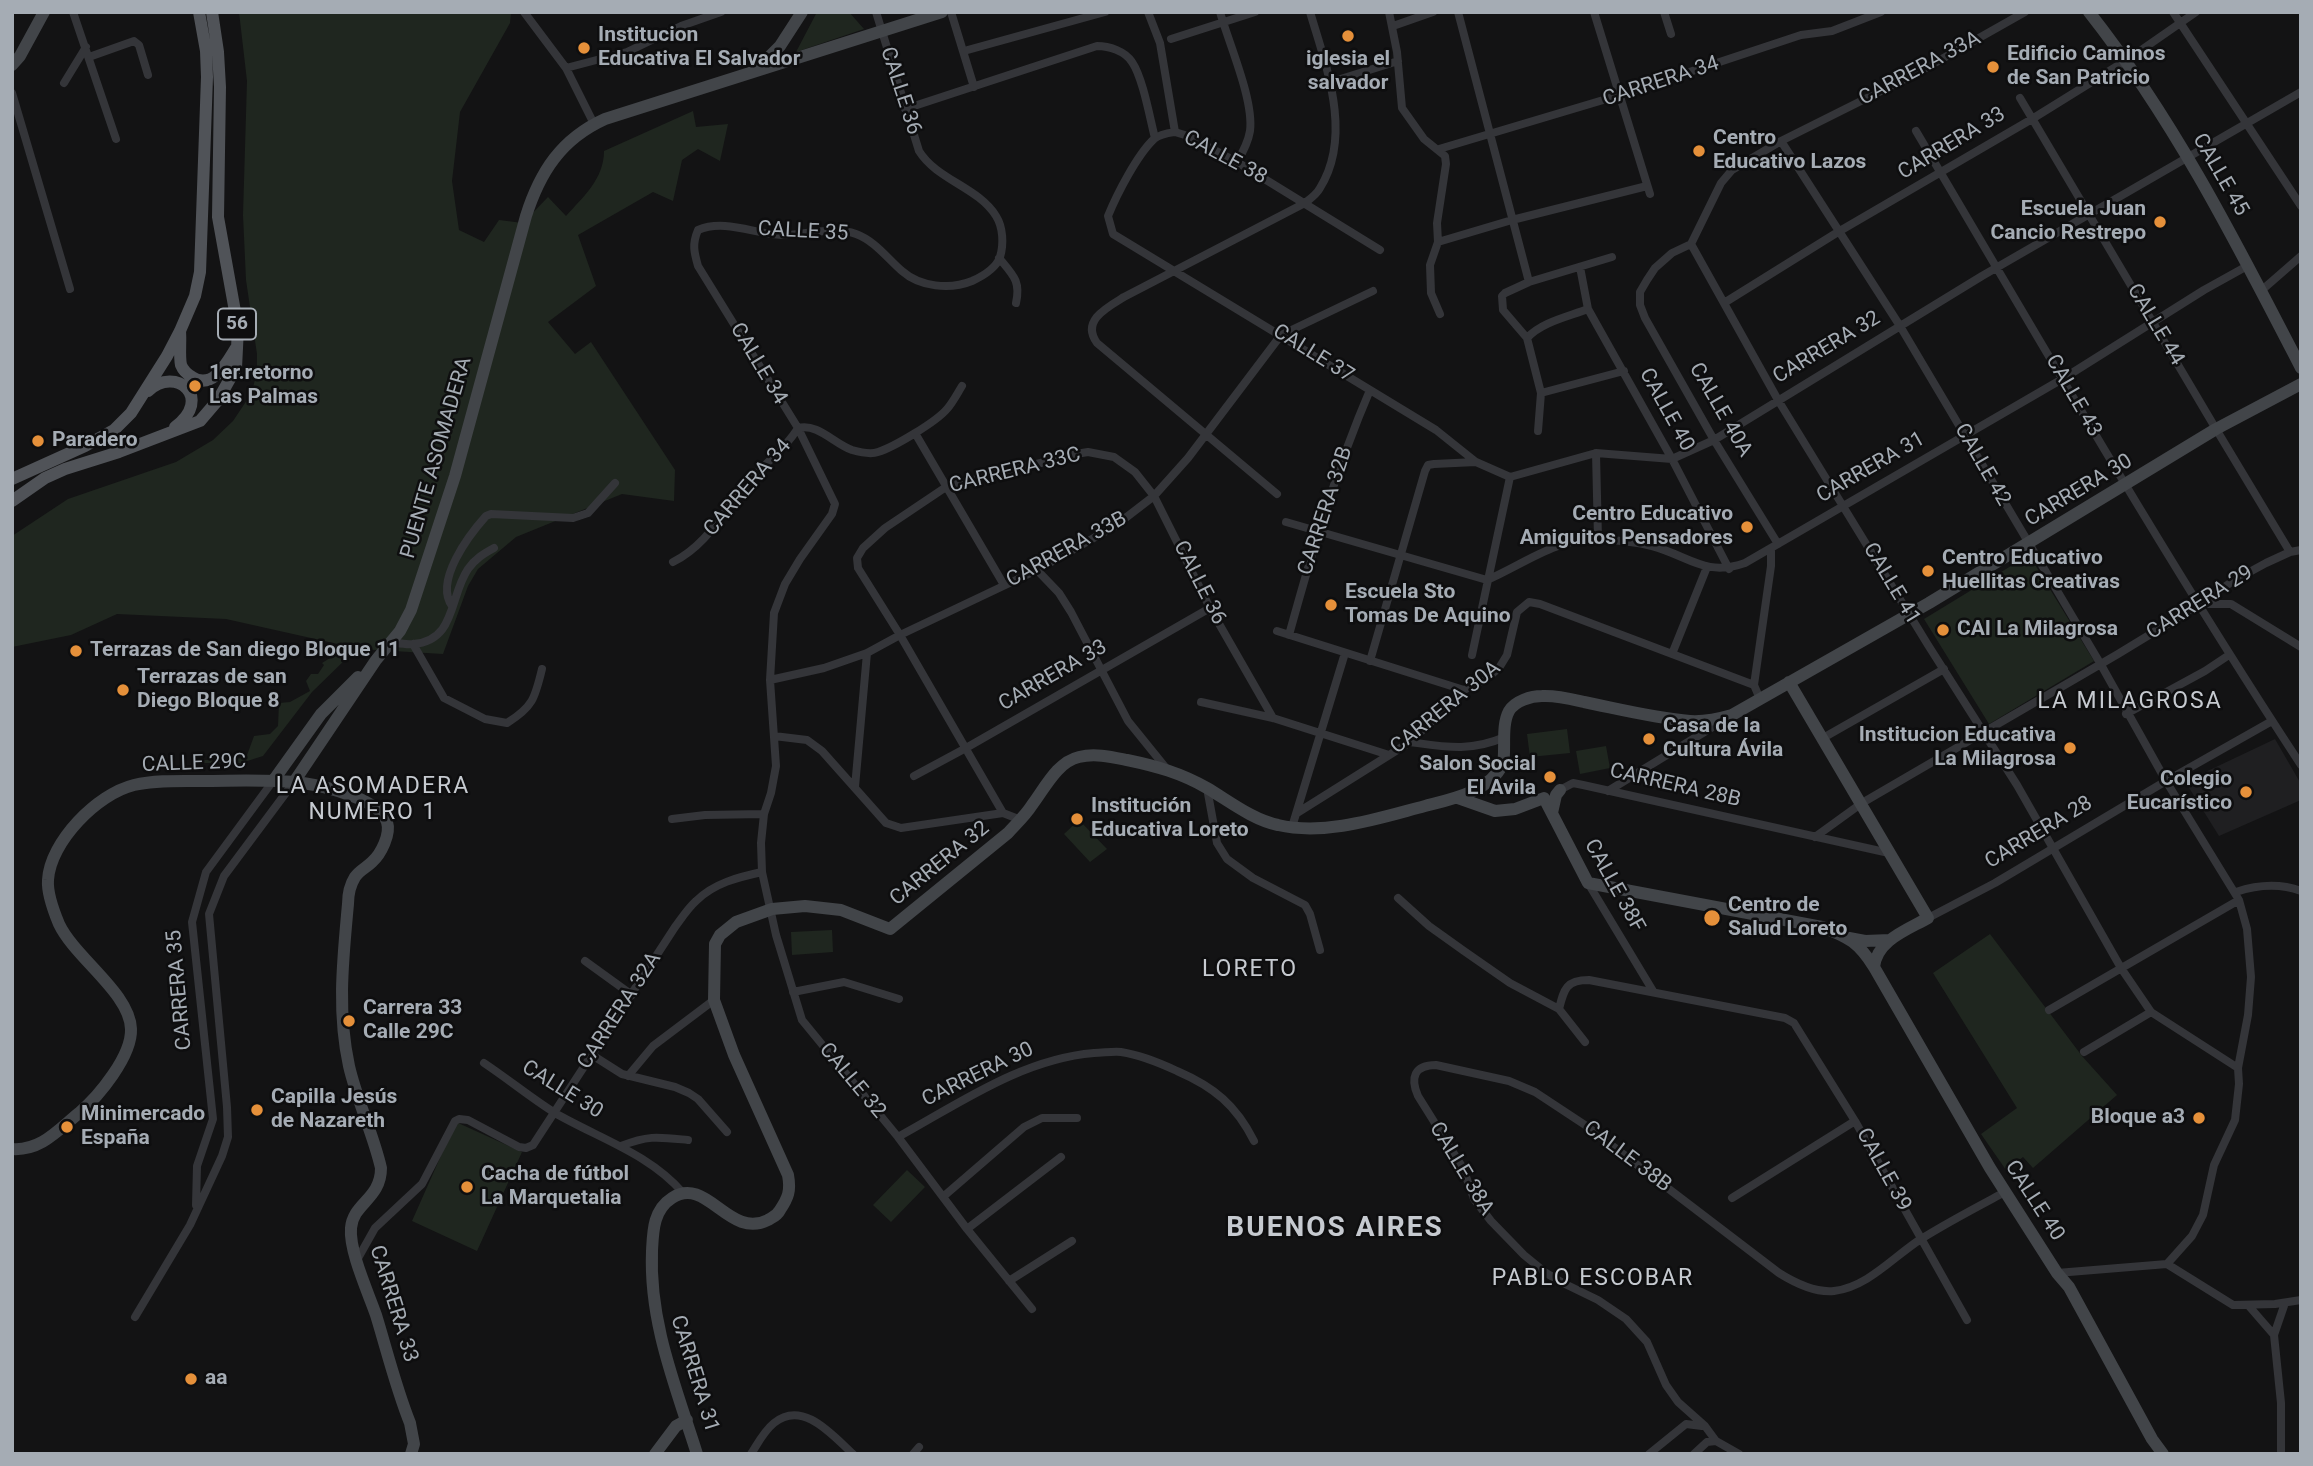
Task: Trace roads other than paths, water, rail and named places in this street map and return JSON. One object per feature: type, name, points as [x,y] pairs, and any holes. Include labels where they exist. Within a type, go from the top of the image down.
[{"type":"main road","name":"56","points":[[12,479],[114,430],[131,413],[180,331],[195,296],[202,250],[207,77],[206,51],[199,12]]},
{"type":"main road","name":"56","points":[[12,501],[45,478],[200,421],[211,410],[236,368],[238,327],[218,217],[220,87],[212,12]]},
{"type":"main road","points":[[180,331],[181,364],[186,373],[198,381],[209,380],[221,370],[238,345]]},
{"type":"main road","points":[[142,396],[152,387],[171,381],[186,388],[192,396],[190,414],[167,433]]},
{"type":"street","points":[[12,65],[20,56],[44,12]]},
{"type":"street","points":[[73,12],[116,139]]},
{"type":"street","points":[[524,12],[566,68],[594,124]]},
{"type":"street","points":[[566,68],[627,52],[681,26],[721,12]]},
{"type":"street","points":[[755,71],[780,46],[802,12]]},
{"type":"street","name":"CALLE 36","points":[[876,12],[919,151],[935,170],[976,197],[994,213],[1002,235],[999,258]]},
{"type":"street","name":"PUENTE ASOMADERA","points":[[400,631],[420,587],[455,476],[536,186],[553,158],[569,142],[594,124],[942,12]]},
{"type":"street","points":[[951,12],[974,87]]},
{"type":"street","points":[[964,51],[1105,12]]},
{"type":"street","name":"CALLE 38","points":[[1148,12],[1160,43],[1175,132],[1237,162],[1380,250]]},
{"type":"street","points":[[1220,12],[1249,105],[1250,129],[1246,146],[1237,162]]},
{"type":"street","points":[[1171,38],[1255,12]]},
{"type":"street","points":[[1277,494],[1097,343],[1091,335],[1091,327],[1106,308],[1305,204],[1320,189],[1329,166],[1336,120],[1331,82],[1310,12]]},
{"type":"street","points":[[1389,12],[1398,61],[1402,108],[1424,139],[1445,156],[1437,223],[1438,242],[1430,265],[1431,293],[1440,314]]},
{"type":"street","points":[[1392,26],[1433,12]]},
{"type":"street","points":[[1458,12],[1529,282]]},
{"type":"street","points":[[1438,242],[1512,220],[1649,190],[1594,12]]},
{"type":"street","points":[[1664,12],[1671,34]]},
{"type":"street","name":"CARRERA 34","points":[[1438,149],[1620,96],[1801,35],[1832,31],[1881,12]]},
{"type":"street","name":"CARRERA 33A","points":[[1691,244],[1721,183],[1732,170],[1781,141],[1917,73],[2025,12]]},
{"type":"street","name":"CALLE 45","points":[[2089,12],[2127,60],[2187,156],[2249,265],[2301,368]]},
{"type":"street","points":[[2173,12],[2301,206]]},
{"type":"street","name":"CARRERA 33","points":[[1724,303],[1838,232],[2032,119],[2127,60],[2196,12]]},
{"type":"street","points":[[89,57],[134,41],[139,45],[148,75]]},
{"type":"street","points":[[905,109],[1097,46],[1107,46],[1132,62],[1146,100],[1155,138],[1175,132]]},
{"type":"street","points":[[64,83],[86,47]]},
{"type":"street","points":[[1331,82],[1398,61]]},
{"type":"street","name":"CARRERA 32","points":[[1510,477],[1596,453],[1671,459],[1714,440],[2088,213],[2301,92]]},
{"type":"street","points":[[12,93],[70,289]]},
{"type":"street","name":"CALLE 44","points":[[2020,98],[2290,552]]},
{"type":"street","name":"CALLE 43","points":[[1916,131],[2229,655],[2301,765]]},
{"type":"street","name":"CALLE 37","points":[[1155,138],[1126,178],[1113,202],[1108,216],[1113,234],[1436,430],[1476,462],[1510,477]]},
{"type":"street","name":"CALLE 42","points":[[1781,141],[1900,326],[2100,663],[2126,714],[2238,896],[2247,929],[2251,977],[2248,1015],[2238,1068],[2239,1095],[2235,1120],[2214,1165],[2203,1214],[2192,1236],[2167,1264]]},
{"type":"street","name":"CALLE 35","points":[[706,227],[787,235],[834,231],[855,234],[869,241],[904,273],[937,286],[967,283],[984,275],[999,258]]},
{"type":"street","name":"CALLE 34","points":[[706,227],[698,230],[693,242],[698,266],[798,428],[835,504]]},
{"type":"street","name":"CALLE 40A","points":[[1691,244],[1672,253],[1655,268],[1640,292],[1640,305],[1775,546]]},
{"type":"street","name":"CALLE 41","points":[[1691,244],[1778,400],[1985,733],[2121,968],[2151,1012],[2238,1068]]},
{"type":"street","points":[[2262,290],[2301,256]]},
{"type":"street","points":[[1538,431],[1541,393],[1527,338],[1503,310],[1502,296],[1529,282],[1612,257]]},
{"type":"street","points":[[999,258],[1016,281],[1016,303]]},
{"type":"street","name":"CARRERA 31","points":[[1487,580],[1514,568],[1547,548],[1576,540],[1598,539],[1651,546],[1707,567],[1729,569],[1745,563],[2064,378],[2204,290],[2249,265]]},
{"type":"street","name":"CALLE 40","points":[[1580,267],[1588,309],[1729,569]]},
{"type":"street","name":"CARRERA 33B","points":[[770,680],[824,668],[867,653],[1037,569],[1115,526],[1154,496],[1208,434],[1281,335],[1373,291]]},
{"type":"street","points":[[1527,338],[1534,330],[1588,309]]},
{"type":"street","points":[[1541,393],[1623,371]]},
{"type":"street","name":"CARRERA 30","points":[[1608,791],[1732,715],[2028,544],[2216,429],[2301,384]]},
{"type":"street","name":"CARRERA 34","points":[[673,562],[689,554],[710,533],[748,482],[789,443],[798,428],[814,428],[848,448],[878,452],[915,433],[945,412],[962,386]]},
{"type":"street","name":"CARRERA 32B","points":[[1289,635],[1318,533],[1350,436],[1370,390]]},
{"type":"street","points":[[915,433],[1003,585]]},
{"type":"street","name":"CARRERA 33C","points":[[900,635],[858,568],[857,558],[863,548],[885,528],[946,487],[1076,454],[1088,452],[1114,457]]},
{"type":"street","points":[[1596,453],[1598,539]]},
{"type":"street","name":"CALLE 36","points":[[1114,457],[1135,472],[1154,496],[1210,608],[1273,718]]},
{"type":"street","points":[[1370,661],[1399,555],[1428,465],[1476,462]]},
{"type":"street","points":[[1472,655],[1510,477]]},
{"type":"street","points":[[452,606],[447,594],[450,570],[485,516],[582,516],[615,483]]},
{"type":"street","name":"CALLE 32","points":[[835,504],[832,514],[785,584],[774,613],[770,680],[776,766],[764,814],[761,843],[762,872],[776,935],[802,1020],[898,1137],[967,1229],[1032,1309]]},
{"type":"street","points":[[1286,522],[1487,580]]},
{"type":"street","points":[[1760,699],[1754,685],[1775,546]]},
{"type":"street","points":[[391,642],[413,644],[442,633],[468,569],[478,557],[494,548]]},
{"type":"street","name":"CARRERA 29","points":[[1815,837],[1862,803],[1985,733],[2200,604],[2233,581],[2290,552],[2301,550]]},
{"type":"street","points":[[1707,567],[1672,654],[1754,685]]},
{"type":"street","points":[[1037,569],[1059,593],[1071,612],[1128,721],[1166,768]]},
{"type":"street","name":"CARRERA 30A","points":[[1297,813],[1410,742],[1464,690],[1485,680],[1504,662],[1517,612],[1529,602],[1672,654]]},
{"type":"street","points":[[2200,604],[2231,604],[2301,647]]},
{"type":"street","name":"CARRERA 33","points":[[914,776],[1210,608]]},
{"type":"street","name":"CARRERA 35","points":[[196,1209],[197,1166],[212,1119],[192,922],[206,872],[321,714],[376,660],[400,631]]},
{"type":"street","points":[[1277,631],[1464,690]]},
{"type":"street","points":[[900,635],[1003,813]]},
{"type":"street","points":[[413,644],[444,698],[485,719],[507,723],[526,712],[536,695],[542,669]]},
{"type":"street","points":[[855,787],[867,653]]},
{"type":"street","points":[[1292,828],[1345,653]]},
{"type":"street","points":[[2126,714],[2206,671],[2229,655]]},
{"type":"street","name":"CARRERA 35","points":[[135,1317],[190,1225],[228,1137],[209,914],[224,876],[294,782],[376,660]]},
{"type":"street","points":[[1823,738],[1944,669]]},
{"type":"street","points":[[1789,682],[1928,918]]},
{"type":"street","name":"CARRERA 30","points":[[1166,768],[1275,825],[1320,828],[1374,819],[1458,798],[1486,783],[1500,771],[1503,764],[1501,741],[1506,721],[1514,706],[1526,699],[1541,696],[1564,698],[1692,722],[1732,715]]},
{"type":"street","points":[[1201,702],[1273,718],[1389,755]]},
{"type":"street","name":"CARRERA 28","points":[[1874,967],[1878,951],[1891,939],[1995,883],[2272,721]]},
{"type":"street","points":[[774,736],[807,740],[822,751],[886,823],[901,828],[1003,813],[1021,820]]},
{"type":"street","points":[[1410,742],[1458,749],[1501,741]]},
{"type":"street","name":"CARRERA 32","points":[[777,1214],[789,1197],[788,1175],[734,1055],[714,999],[715,944],[720,935],[736,922],[772,909],[805,906],[841,910],[890,929],[1021,820],[1048,781],[1062,766],[1077,757],[1092,755],[1166,768]]},
{"type":"street","name":"CALLE 29C","points":[[12,1149],[31,1149],[43,1143],[83,1109],[108,1080],[130,1043],[129,1016],[122,1002],[75,949],[57,917],[47,883],[51,863],[61,842],[77,821],[108,797],[134,785],[176,781],[294,782],[333,788],[354,796],[380,812],[388,824],[385,841],[378,855]]},
{"type":"street","points":[[1486,783],[1481,793],[1487,807]]},
{"type":"street","name":"CARRERA 28B","points":[[1458,798],[1495,811],[1515,809],[1573,783],[1889,853]]},
{"type":"street","points":[[1207,788],[1217,843],[1227,859],[1253,878],[1304,905],[1310,914],[1320,950]]},
{"type":"street","points":[[1552,813],[1560,790]]},
{"type":"street","name":"CALLE 38F","points":[[1544,798],[1588,883],[1653,991]]},
{"type":"street","points":[[672,819],[705,815],[764,814]]},
{"type":"street","points":[[242,821],[259,829]]},
{"type":"street","name":"CARRERA 33","points":[[378,855],[361,869],[348,893],[342,961],[341,1011],[349,1067],[382,1168],[381,1181],[353,1219],[350,1230],[357,1260],[410,1423],[414,1444],[411,1454]]},
{"type":"street","name":"CARRERA 32A","points":[[357,1260],[375,1228],[422,1184],[455,1121],[468,1121],[519,1147],[533,1145],[675,928],[696,901],[715,887],[762,872]]},
{"type":"street","points":[[1588,883],[1822,928],[1849,938],[1891,939]]},
{"type":"street","points":[[2049,1010],[2250,887],[2274,885],[2301,891]]},
{"type":"street","points":[[1398,898],[1429,926],[1482,964],[1510,983],[1559,1009],[1585,1042]]},
{"type":"street","name":"CALLE 40","points":[[1849,938],[1858,945],[1874,967],[2005,1192],[2068,1287],[2152,1439],[2163,1454]]},
{"type":"street","points":[[585,961],[632,995]]},
{"type":"street","points":[[1559,1009],[1568,985],[1576,980],[1589,979],[1653,991]]},
{"type":"street","points":[[793,992],[844,982],[899,999]]},
{"type":"street","name":"CALLE 39","points":[[1653,991],[1785,1018],[1794,1023],[1855,1121],[1967,1320]]},
{"type":"street","points":[[628,1076],[653,1046],[714,999]]},
{"type":"street","points":[[2084,1052],[2151,1012]]},
{"type":"street","name":"CARRERA 30","points":[[898,1137],[1013,1074],[1044,1062],[1064,1057],[1119,1052],[1172,1068],[1198,1080],[1223,1097],[1254,1141]]},
{"type":"street","points":[[592,1055],[628,1076],[690,1093],[727,1132]]},
{"type":"street","name":"CALLE 30","points":[[484,1063],[554,1112],[621,1146],[673,1181],[682,1193],[706,1199],[729,1216],[749,1225],[758,1225],[777,1214]]},
{"type":"street","name":"CALLE 38B","points":[[1419,1069],[1426,1065],[1436,1065],[1509,1081],[1535,1092],[1585,1125],[1798,1284],[1818,1290],[1847,1288],[1869,1276],[1921,1239]]},
{"type":"street","name":"CALLE 38A","points":[[1419,1069],[1413,1078],[1418,1096],[1463,1168],[1474,1199],[1491,1221],[1546,1273],[1598,1300],[1626,1319],[1647,1342],[1666,1385],[1678,1402],[1705,1426],[1716,1441],[1739,1454]]},
{"type":"street","points":[[944,1196],[1024,1126],[1042,1118],[1077,1118]]},
{"type":"street","points":[[1732,1198],[1855,1121]]},
{"type":"street","points":[[621,1146],[656,1136],[688,1140]]},
{"type":"street","points":[[967,1229],[1061,1157]]},
{"type":"street","points":[[1921,1239],[2005,1192]]},
{"type":"street","name":"CARRERA 31","points":[[682,1193],[661,1208],[655,1220],[652,1287],[665,1357],[697,1454]]},
{"type":"street","points":[[1009,1281],[1072,1241]]},
{"type":"street","points":[[2057,1273],[2167,1264],[2233,1305],[2301,1300]]},
{"type":"street","points":[[2281,1454],[2281,1403],[2274,1335],[2285,1303]]},
{"type":"street","points":[[2248,1305],[2274,1335]]},
{"type":"street","points":[[751,1454],[775,1422],[793,1414],[812,1419],[853,1454]]},
{"type":"street","points":[[655,1454],[676,1426],[687,1420]]},
{"type":"street","points":[[1649,1454],[1686,1424],[1705,1426]]},
{"type":"street","points":[[1693,1454],[1707,1442],[1716,1441]]},
{"type":"place","name":"iglesia el salvador","points":[[1348,36]]},
{"type":"place","name":"Institucion Educativa El Salvador","points":[[584,48]]},
{"type":"place","name":"Edificio Caminos de San Patricio","points":[[1993,67]]},
{"type":"place","name":"Centro Educativo Lazos","points":[[1699,151]]},
{"type":"place","name":"Escuela Juan Cancio Restrepo","points":[[2160,222]]},
{"type":"place","name":"1er.retorno Las Palmas","points":[[195,386]]},
{"type":"place","name":"Paradero","points":[[38,441]]},
{"type":"place","name":"Centro Educativo Amiguitos Pensadores","points":[[1747,527]]},
{"type":"place","name":"Centro Educativo Huellitas Creativas","points":[[1928,571]]},
{"type":"place","name":"Escuela Sto Tomas De Aquino","points":[[1331,605]]},
{"type":"place","name":"CAI La Milagrosa","points":[[1943,630]]},
{"type":"place","name":"Terrazas de San diego Bloque 11","points":[[76,651]]},
{"type":"place","name":"Terrazas de san Diego Bloque 8","points":[[123,690]]},
{"type":"place","name":"Casa de la Cultura Ávila","points":[[1649,739]]},
{"type":"place","name":"Institucion Educativa La Milagrosa","points":[[2070,748]]},
{"type":"place","name":"Salon Social El Avila","points":[[1550,777]]},
{"type":"place","name":"Colegio Eucarístico","points":[[2246,792]]},
{"type":"place","name":"Institución Educativa Loreto","points":[[1077,819]]},
{"type":"place","name":"Centro de Salud Loreto","points":[[1712,918]]},
{"type":"place","name":"Carrera 33 Calle 29C","points":[[349,1021]]},
{"type":"place","name":"Capilla Jesús de Nazareth","points":[[257,1110]]},
{"type":"place","name":"Bloque a3","points":[[2199,1118]]},
{"type":"place","name":"Minimercado España","points":[[67,1127]]},
{"type":"place","name":"Cacha de fútbol La Marquetalia","points":[[467,1187]]},
{"type":"place","name":"aa","points":[[191,1379]]},
{"type":"district","name":"LA MILAGROSA","points":[[2130,702]]},
{"type":"district","name":"LA ASOMADERA NUMERO 1","points":[[373,800]]},
{"type":"district","name":"LORETO","points":[[1250,970]]},
{"type":"district","name":"BUENOS AIRES","points":[[1335,1229]]},
{"type":"district","name":"PABLO ESCOBAR","points":[[1593,1279]]}]
